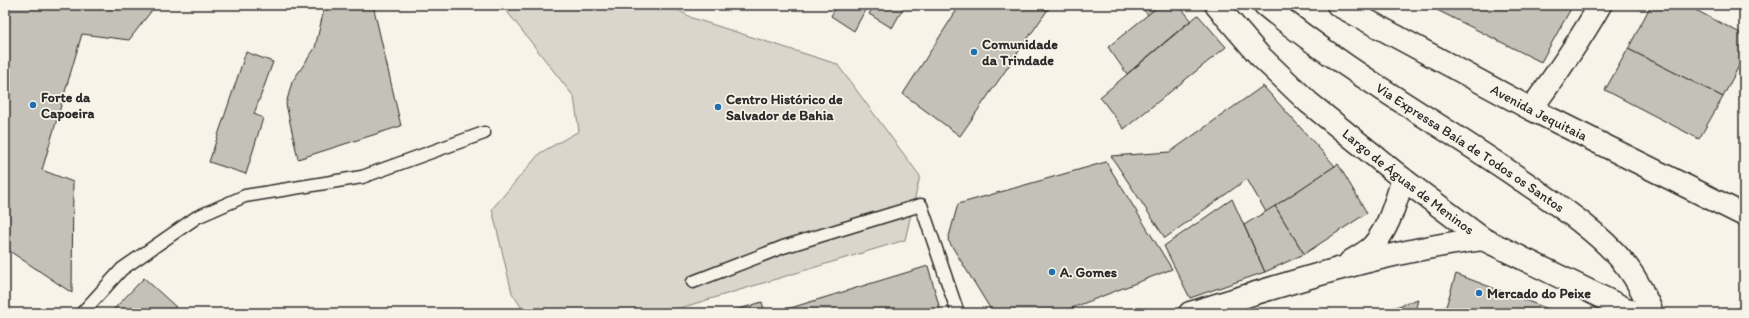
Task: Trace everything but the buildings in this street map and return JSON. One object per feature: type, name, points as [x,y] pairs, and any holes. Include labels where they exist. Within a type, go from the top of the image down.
[{"type":"main road","name":"Largo de Águas de Meninos","points":[[1216,5],[1259,55],[1308,102],[1403,179],[1484,239],[1634,313]]},
{"type":"main road","name":"Via Expressa Baía de Todos os Santos","points":[[1265,5],[1302,35],[1481,152],[1558,205],[1596,235],[1624,263],[1643,292],[1652,313]]},
{"type":"main road","name":"Avenida Jequitaia","points":[[1338,5],[1531,109],[1744,215]]},
{"type":"main road","points":[[1531,109],[1568,58],[1600,5]]},
{"type":"main road","points":[[1340,268],[1370,248],[1384,230],[1394,209],[1403,179]]},
{"type":"main road","points":[[1190,313],[1340,268],[1440,244],[1484,239]]},
{"type":"lane","points":[[82,313],[122,269],[197,217],[245,196],[362,177],[484,133]]},
{"type":"lane","points":[[693,282],[783,247],[921,205],[958,313]]},
{"type":"shaded area","points":[[502,5],[670,5],[692,18],[837,64],[920,176],[905,240],[664,313],[525,313],[512,293],[492,209],[540,153],[579,131],[574,97]]},
{"type":"place","name":"Comunidade da Trindade","points":[[974,52]]},
{"type":"place","name":"Forte da Capoeira","points":[[33,105]]},
{"type":"place","name":"Centro Histórico de Salvador de Bahia","points":[[718,107]]},
{"type":"place","name":"A. Gomes","points":[[1052,272]]},
{"type":"place","name":"Mercado do Peixe","points":[[1479,293]]}]
